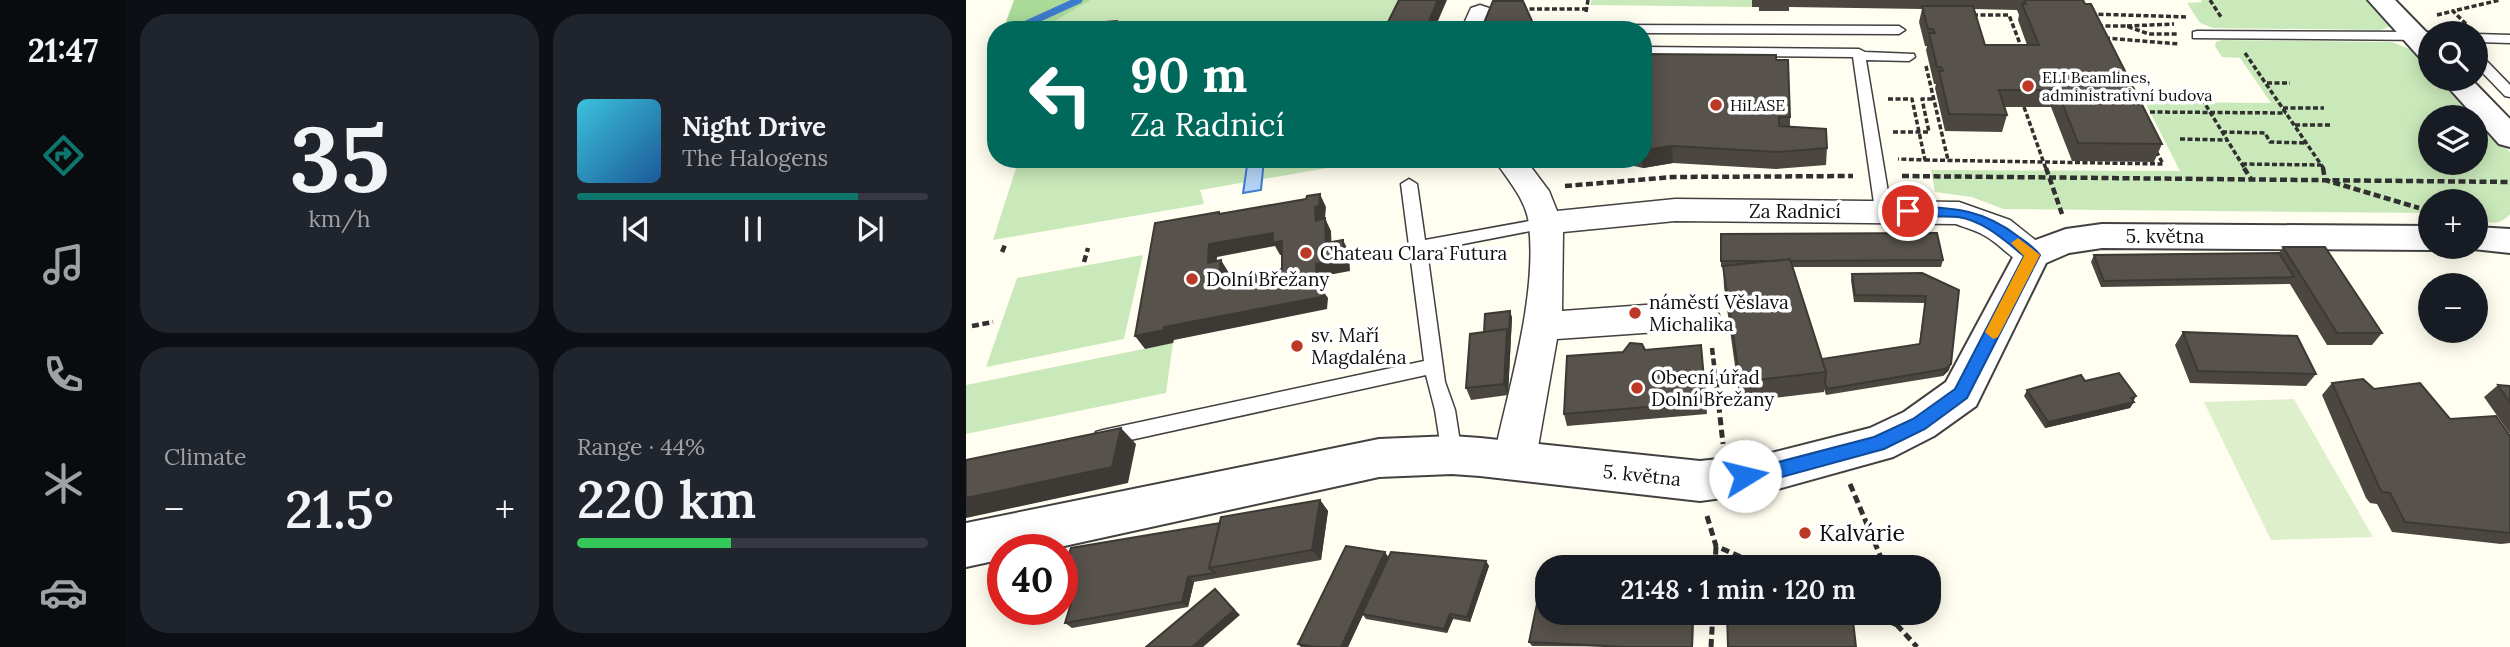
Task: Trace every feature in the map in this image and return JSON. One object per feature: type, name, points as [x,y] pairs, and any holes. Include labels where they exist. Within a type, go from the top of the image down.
[{"type":"street","points":[[2381,0],[2418,35]]},
{"type":"street","points":[[2466,91],[2510,137]]},
{"type":"street","points":[[1515,454],[1546,299],[1546,223],[1533,191],[1516,168]]},
{"type":"street","name":"Za Radnicí","points":[[1546,223],[1675,210],[1882,210],[1959,213],[1998,228],[2032,255]]},
{"type":"street","name":"5. května","points":[[966,545],[1380,458],[1515,454],[1700,481],[1767,473],[1878,444],[1919,424],[1961,394],[2032,255],[2053,243],[2072,238],[2102,236],[2418,238]]},
{"type":"street","points":[[2488,240],[2510,241]]},
{"type":"street","points":[[1541,326],[1707,331]]},
{"type":"lane","points":[[1652,29],[1899,30]]},
{"type":"lane","points":[[1856,30],[1882,210]]},
{"type":"lane","points":[[2197,35],[2418,42]]},
{"type":"lane","points":[[2488,38],[2510,39]]},
{"type":"lane","points":[[1652,51],[1909,57]]},
{"type":"lane","points":[[2488,70],[2510,93]]},
{"type":"lane","points":[[1409,184],[1434,366],[1452,455]]},
{"type":"lane","points":[[1418,247],[1546,223]]},
{"type":"lane","points":[[1085,441],[1434,366]]},
{"type":"path","points":[[2210,0],[2322,165],[2325,180]]},
{"type":"path","points":[[2464,21],[2454,11],[2500,0]]},
{"type":"path","points":[[1477,21],[1519,9],[1586,9]]},
{"type":"path","points":[[1975,25],[1972,15],[2008,15],[2024,55]]},
{"type":"path","points":[[2138,39],[2149,44],[2182,44],[2185,41],[2170,17]]},
{"type":"path","points":[[2094,32],[2091,26],[2174,23]]},
{"type":"path","points":[[2126,26],[2149,34],[2180,34]]},
{"type":"path","points":[[2097,38],[2148,39],[2149,34]]},
{"type":"path","points":[[1925,63],[1948,160]]},
{"type":"path","points":[[2266,83],[2290,83]]},
{"type":"path","points":[[1866,99],[1912,99],[1925,160]]},
{"type":"path","points":[[1919,132],[1929,132],[1922,99],[1933,99]]},
{"type":"path","points":[[2202,99],[2251,179]]},
{"type":"path","points":[[2024,107],[2056,199]]},
{"type":"path","points":[[2150,112],[2285,111],[2324,108]]},
{"type":"path","points":[[2294,124],[2331,125]]},
{"type":"path","points":[[2222,132],[2265,133],[2270,142],[2306,143]]},
{"type":"path","points":[[2180,139],[2227,140]]},
{"type":"path","points":[[1875,159],[2163,164],[2151,141]]},
{"type":"path","points":[[2241,164],[2322,165]]},
{"type":"path","points":[[1533,191],[1625,178],[1865,176]]},
{"type":"path","points":[[1896,176],[2510,182]]},
{"type":"path","points":[[2325,180],[2418,208]]},
{"type":"path","points":[[1002,252],[1005,245]]},
{"type":"path","points":[[1084,262],[1088,248]]},
{"type":"path","points":[[972,326],[993,322]]},
{"type":"path","points":[[1707,331],[1724,450]]},
{"type":"path","points":[[1847,479],[1880,555]]},
{"type":"path","points":[[1704,507],[1716,546],[1716,555]]},
{"type":"path","points":[[1716,546],[1737,555]]},
{"type":"path","points":[[1711,647],[1712,625]]},
{"type":"path","points":[[1897,625],[1917,647]]},
{"type":"green space","points":[[1014,0],[1091,0],[1055,21],[1006,21]]},
{"type":"green space","points":[[1091,0],[1408,0],[1398,21],[1055,21]]},
{"type":"green space","points":[[1592,0],[1752,0],[1752,7],[1590,5]]},
{"type":"green space","points":[[2201,0],[2371,0],[2391,26],[2381,30],[2213,28],[2200,23],[2187,3],[2202,2]]},
{"type":"green space","points":[[2222,40],[2392,42],[2417,52],[2418,91],[2453,91],[2466,105],[2418,105],[2418,175],[2488,175],[2488,128],[2510,152],[2510,214],[2495,223],[2488,222],[2488,189],[2418,189],[2418,213],[2003,209],[1972,197],[1935,192],[1931,170],[2180,171],[2145,102],[2271,103],[2240,58],[2222,57],[2215,46],[2216,42]]},
{"type":"green space","points":[[1016,168],[1327,168],[1200,190],[1204,204],[993,240]]},
{"type":"green space","points":[[1143,255],[1124,339],[986,367],[1017,278]]},
{"type":"green space","points":[[1173,343],[1166,393],[966,434],[966,385]]},
{"type":"green space","points":[[2294,399],[2373,537],[2271,540],[2204,402]]},
{"type":"water","points":[[1247,168],[1263,168],[1261,190],[1243,193]]},
{"type":"building","points":[[1399,0],[1438,0],[1429,21],[1388,21]]},
{"type":"building","name":"ELI Beamlines, administrativní budova","points":[[2024,0],[2083,0],[2085,4],[2091,4],[2162,144],[2078,143],[2057,90],[1999,90],[2007,115],[1949,114],[1939,71],[1943,71],[1941,67],[1937,67],[1929,33],[1935,33],[1933,29],[1928,29],[1922,6],[1973,6],[1985,45],[2039,45],[2022,4],[2026,4]]},
{"type":"building","points":[[1493,1],[1523,1],[1532,21],[1485,21]]},
{"type":"building","name":"HiLASE","points":[[1652,54],[1776,55],[1776,60],[1788,60],[1790,117],[1779,117],[1779,126],[1826,129],[1827,148],[1777,152],[1672,146],[1652,149]]},
{"type":"building","name":"Dolní Břežany","points":[[1320,194],[1319,206],[1315,207],[1316,221],[1325,218],[1326,243],[1343,240],[1343,258],[1316,264],[1317,287],[1321,286],[1321,297],[1164,327],[1164,330],[1135,336],[1155,223],[1306,199],[1307,196]],"holes":[[[1273,233],[1273,243],[1282,241],[1282,269],[1218,280],[1221,260],[1208,263],[1209,244]]]},
{"type":"building","points":[[1937,233],[1943,260],[1721,261],[1721,234]]},
{"type":"building","points":[[2283,247],[2325,247],[2382,333],[2337,333]]},
{"type":"building","points":[[2279,253],[2294,277],[2104,281],[2094,255]]},
{"type":"building","points":[[1790,259],[1826,372],[1740,382],[1723,266]]},
{"type":"building","points":[[1922,273],[1959,290],[1951,364],[1945,369],[1827,389],[1822,359],[1920,344],[1926,296],[1855,295],[1852,274]]},
{"type":"building","points":[[1510,311],[1509,335],[1507,329],[1484,332],[1485,314]]},
{"type":"building","points":[[1507,329],[1504,384],[1466,388],[1470,334]]},
{"type":"building","points":[[2183,332],[2297,336],[2316,374],[2198,371]]},
{"type":"building","name":"Obecní úřad Dolní Břežany","points":[[1630,343],[1642,344],[1645,350],[1701,345],[1706,402],[1564,414],[1567,356],[1623,352]]},
{"type":"building","points":[[2119,373],[2136,396],[2131,398],[2134,402],[2048,422],[2027,390],[2081,375],[2085,381]]},
{"type":"building","points":[[2363,379],[2374,389],[2420,383],[2450,419],[2496,416],[2510,436],[2510,533],[2405,522],[2390,493],[2382,492],[2379,487],[2332,383]]},
{"type":"building","points":[[2498,385],[2510,386],[2510,403]]},
{"type":"building","points":[[1121,428],[1112,467],[966,498],[966,460]]},
{"type":"building","points":[[1320,500],[1312,550],[1209,568],[1221,517]]},
{"type":"building","points":[[1220,523],[1209,568],[1215,573],[1188,577],[1182,602],[1078,621],[1078,547]]},
{"type":"building","points":[[1346,546],[1385,552],[1341,647],[1298,644]]},
{"type":"building","points":[[1391,552],[1486,561],[1467,617],[1450,614],[1444,629],[1362,614]]},
{"type":"building","points":[[1215,589],[1234,610],[1192,647],[1146,647]]},
{"type":"building","points":[[1535,613],[1535,625],[1693,625],[1692,647],[1529,642]]},
{"type":"building","points":[[1727,625],[1853,625],[1856,647],[1728,647]]},
{"type":"waterway","points":[[1033,21],[1079,0]]},
{"type":"slow traffic","points":[[1993,332],[2032,255],[2018,243]]},
{"type":"place","name":"ELI Beamlines, administrativní budova","points":[[2028,86]]},
{"type":"place","name":"HiLASE","points":[[1716,105]]},
{"type":"place","name":"Chateau Clara Futura","points":[[1306,253]]},
{"type":"place","name":"Dolní Břežany","points":[[1192,279]]},
{"type":"place","name":"náměstí Věslava Michalika","points":[[1635,313]]},
{"type":"place","name":"sv. Maří Magdaléna","points":[[1297,346]]},
{"type":"place","name":"Obecní úřad Dolní Břežany","points":[[1637,388]]},
{"type":"place","name":"Kalvárie","points":[[1805,533]]},
{"type":"route","points":[[1745,476],[1767,473],[1878,444],[1919,424],[1961,394],[2032,255],[1998,228],[1980,219],[1959,213],[1908,211]]}]
